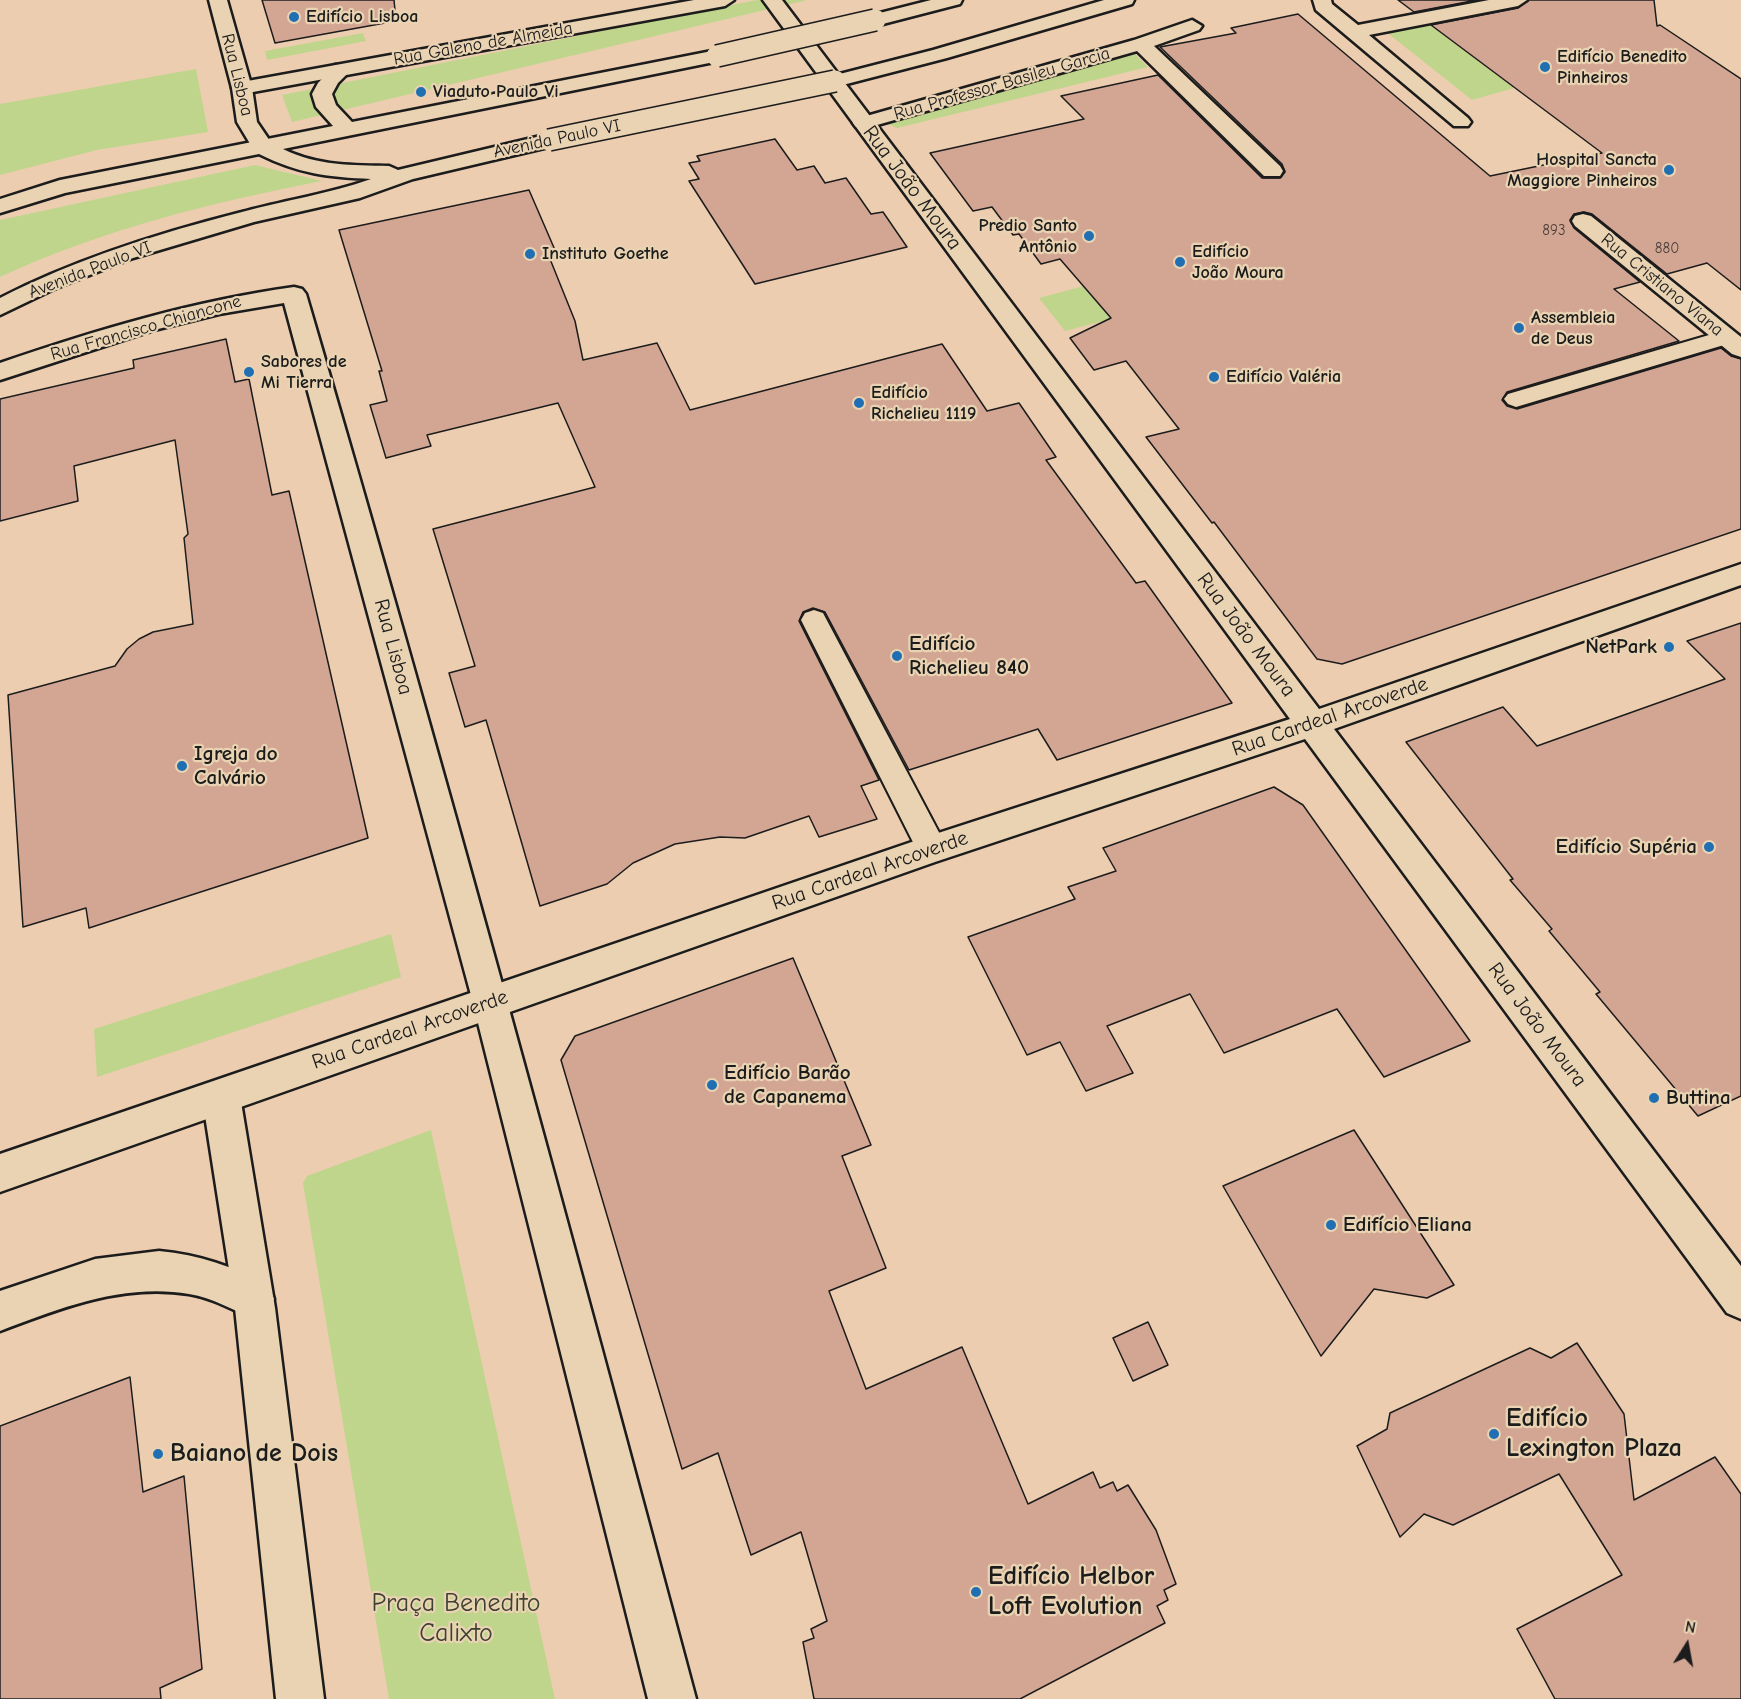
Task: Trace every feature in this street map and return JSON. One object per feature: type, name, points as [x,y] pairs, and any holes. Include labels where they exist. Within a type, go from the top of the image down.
[{"type":"street","name":"Rua Lisboa","points":[[218,0],[242,88],[247,122],[263,147]]},
{"type":"street","name":"Rua Galeno de Almeida","points":[[242,88],[725,0]]},
{"type":"street","name":"Rua João Moura","points":[[772,0],[1741,1299]]},
{"type":"street","points":[[0,194],[60,187],[542,92],[717,56],[953,0]]},
{"type":"street","name":"Avenida Paulo VI","points":[[0,308],[46,284],[125,253],[248,217],[352,193],[406,174],[549,140],[835,81],[940,54],[1125,0]]},
{"type":"street","points":[[1322,0],[1323,6],[1461,122]]},
{"type":"street","points":[[1354,32],[1518,0]]},
{"type":"street","name":"Rua Professor Basileu Garcia","points":[[863,123],[1141,44],[1192,26]]},
{"type":"street","points":[[1141,44],[1272,171]]},
{"type":"street","points":[[342,69],[326,82],[322,91],[323,102],[349,131]]},
{"type":"street","points":[[263,147],[292,162],[321,170],[406,174]]},
{"type":"street","points":[[0,206],[60,187]]},
{"type":"street","name":"Rua Cristiano Viana","points":[[1583,221],[1734,343]]},
{"type":"street","name":"Rua Lisboa","points":[[294,294],[346,472],[490,1001]]},
{"type":"street","name":"Rua Francisco Chiancone","points":[[0,372],[189,314],[242,300],[294,294]]},
{"type":"street","name":"Rua Cardeal Arcoverde","points":[[0,1173],[490,1001],[932,849],[1312,724],[1741,574]]},
{"type":"street","points":[[490,1001],[672,1699]]},
{"type":"street","points":[[221,1096],[254,1299],[300,1699]]},
{"type":"street","points":[[0,1311],[69,1286],[148,1269],[202,1276],[230,1284],[254,1299]]},
{"type":"lane","points":[[1516,399],[1734,343]]},
{"type":"lane","points":[[814,620],[932,849]]},
{"type":"green space","points":[[757,0],[807,0],[292,122],[282,95]]},
{"type":"green space","points":[[1426,22],[1514,88],[1472,100],[1385,31]]},
{"type":"green space","points":[[363,33],[366,41],[267,60],[265,51]]},
{"type":"green space","points":[[1135,54],[1148,67],[897,128],[886,123]]},
{"type":"green space","points":[[196,69],[208,132],[97,150],[0,175],[0,104]]},
{"type":"green space","points":[[255,165],[322,181],[240,198],[158,219],[77,245],[0,277],[0,220]]},
{"type":"green space","points":[[1084,286],[1111,319],[1065,331],[1039,298]]},
{"type":"green space","points":[[391,934],[401,977],[97,1077],[94,1029]]},
{"type":"green space","name":"Praça Benedito Calixto","points":[[431,1130],[555,1699],[389,1699],[303,1183],[307,1176]]},
{"type":"building","points":[[262,0],[394,0],[396,21],[275,43]]},
{"type":"building","points":[[1398,0],[1477,0],[1414,12]]},
{"type":"building","points":[[1529,0],[1654,0],[1657,26],[1660,25],[1741,79],[1741,290],[1707,263],[1667,274],[1592,214],[1584,212],[1574,214],[1570,220],[1574,228],[1640,282],[1614,289],[1679,341],[1507,392],[1502,400],[1507,406],[1517,409],[1721,348],[1731,356],[1741,359],[1741,529],[1342,664],[1317,659],[1214,522],[1212,523],[1146,437],[1179,429],[1126,361],[1094,370],[1070,338],[1111,318],[1060,259],[1041,264],[1019,234],[1013,235],[992,207],[973,211],[930,153],[1084,119],[1061,96],[1158,75],[1262,178],[1280,178],[1285,172],[1282,164],[1160,47],[1236,33],[1231,28],[1298,14],[1490,176],[1602,153],[1431,25],[1518,8]]},
{"type":"building","points":[[775,139],[797,170],[814,166],[825,183],[846,178],[871,214],[883,212],[907,247],[755,284],[689,181],[699,179],[689,163],[700,161],[697,156]]},
{"type":"building","points":[[529,190],[558,257],[550,259],[575,321],[583,360],[657,343],[690,410],[942,344],[987,411],[1019,403],[1056,457],[1046,460],[1136,583],[1145,581],[1232,703],[1057,760],[1038,729],[909,770],[825,612],[813,608],[803,612],[799,621],[879,780],[861,786],[877,819],[819,837],[809,816],[745,838],[720,837],[675,844],[633,863],[607,884],[540,906],[486,720],[465,727],[449,673],[475,666],[433,529],[595,487],[558,403],[427,435],[431,446],[386,458],[370,405],[387,401],[379,371],[382,371],[339,230]]},
{"type":"building","name":"Igreja do Calvário","points":[[226,339],[235,382],[249,379],[272,495],[289,491],[368,838],[89,928],[86,908],[23,927],[8,695],[115,666],[127,649],[139,639],[153,632],[193,624],[184,538],[188,534],[175,440],[74,466],[78,501],[0,521],[0,399],[134,368],[133,360]]},
{"type":"building","points":[[1741,623],[1741,1096],[1698,1116],[1596,994],[1600,992],[1549,931],[1552,929],[1510,880],[1513,879],[1406,742],[1503,707],[1537,746],[1725,679],[1687,641]]},
{"type":"building","points":[[1274,787],[1303,805],[1470,1041],[1384,1077],[1337,1009],[1224,1053],[1190,994],[1107,1026],[1133,1073],[1086,1091],[1060,1042],[1027,1055],[968,937],[1075,899],[1068,887],[1116,871],[1103,848]]},
{"type":"building","points":[[793,958],[871,1145],[842,1156],[886,1268],[829,1291],[866,1389],[962,1347],[1028,1504],[1093,1472],[1100,1488],[1113,1482],[1117,1491],[1128,1485],[1156,1530],[1176,1584],[1164,1590],[1168,1600],[1157,1606],[1165,1623],[1020,1699],[814,1699],[803,1642],[814,1638],[811,1629],[827,1621],[801,1532],[751,1555],[718,1453],[682,1469],[561,1060],[575,1036]]},
{"type":"building","name":"Edifício Eliana","points":[[1354,1130],[1454,1285],[1427,1298],[1374,1289],[1321,1356],[1223,1186]]},
{"type":"building","points":[[1148,1322],[1168,1365],[1133,1381],[1113,1338]]},
{"type":"building","points":[[1577,1343],[1624,1414],[1634,1500],[1715,1457],[1741,1494],[1741,1699],[1555,1699],[1517,1629],[1622,1575],[1559,1474],[1453,1525],[1424,1514],[1400,1537],[1357,1446],[1387,1429],[1390,1413],[1530,1348],[1551,1358]]},
{"type":"building","points":[[130,1377],[143,1492],[184,1476],[202,1669],[160,1688],[161,1699],[0,1699],[0,1426]]},
{"type":"place","name":"Edifício Lisboa","points":[[294,17]]},
{"type":"place","name":"Edifício Benedito Pinheiros","points":[[1545,67]]},
{"type":"place","name":"Viaduto Paulo Vi","points":[[421,92]]},
{"type":"place","name":"Hospital Sancta Maggiore Pinheiros","points":[[1669,170]]},
{"type":"place","name":"Predio Santo Antônio","points":[[1089,236]]},
{"type":"place","name":"Instituto Goethe","points":[[530,254]]},
{"type":"place","name":"Edifício João Moura","points":[[1180,262]]},
{"type":"place","name":"Assembleia de Deus","points":[[1519,328]]},
{"type":"place","name":"Sabores de Mi Tierra","points":[[249,372]]},
{"type":"place","name":"Edifício Valéria","points":[[1214,377]]},
{"type":"place","name":"Edifício Richelieu 1119","points":[[859,403]]},
{"type":"place","name":"NetPark","points":[[1669,647]]},
{"type":"place","name":"Edifício Richelieu 840","points":[[897,656]]},
{"type":"place","name":"Igreja do Calvário","points":[[182,766]]},
{"type":"place","name":"Edifício Supéria","points":[[1709,847]]},
{"type":"place","name":"Edifício Barão de Capanema","points":[[712,1085]]},
{"type":"place","name":"Buttina","points":[[1654,1098]]},
{"type":"place","name":"Edifício Eliana","points":[[1331,1225]]},
{"type":"place","name":"Edifício Lexington Plaza","points":[[1494,1434]]},
{"type":"place","name":"Baiano de Dois","points":[[158,1454]]},
{"type":"place","name":"Edifício Helbor Loft Evolution","points":[[976,1592]]}]
